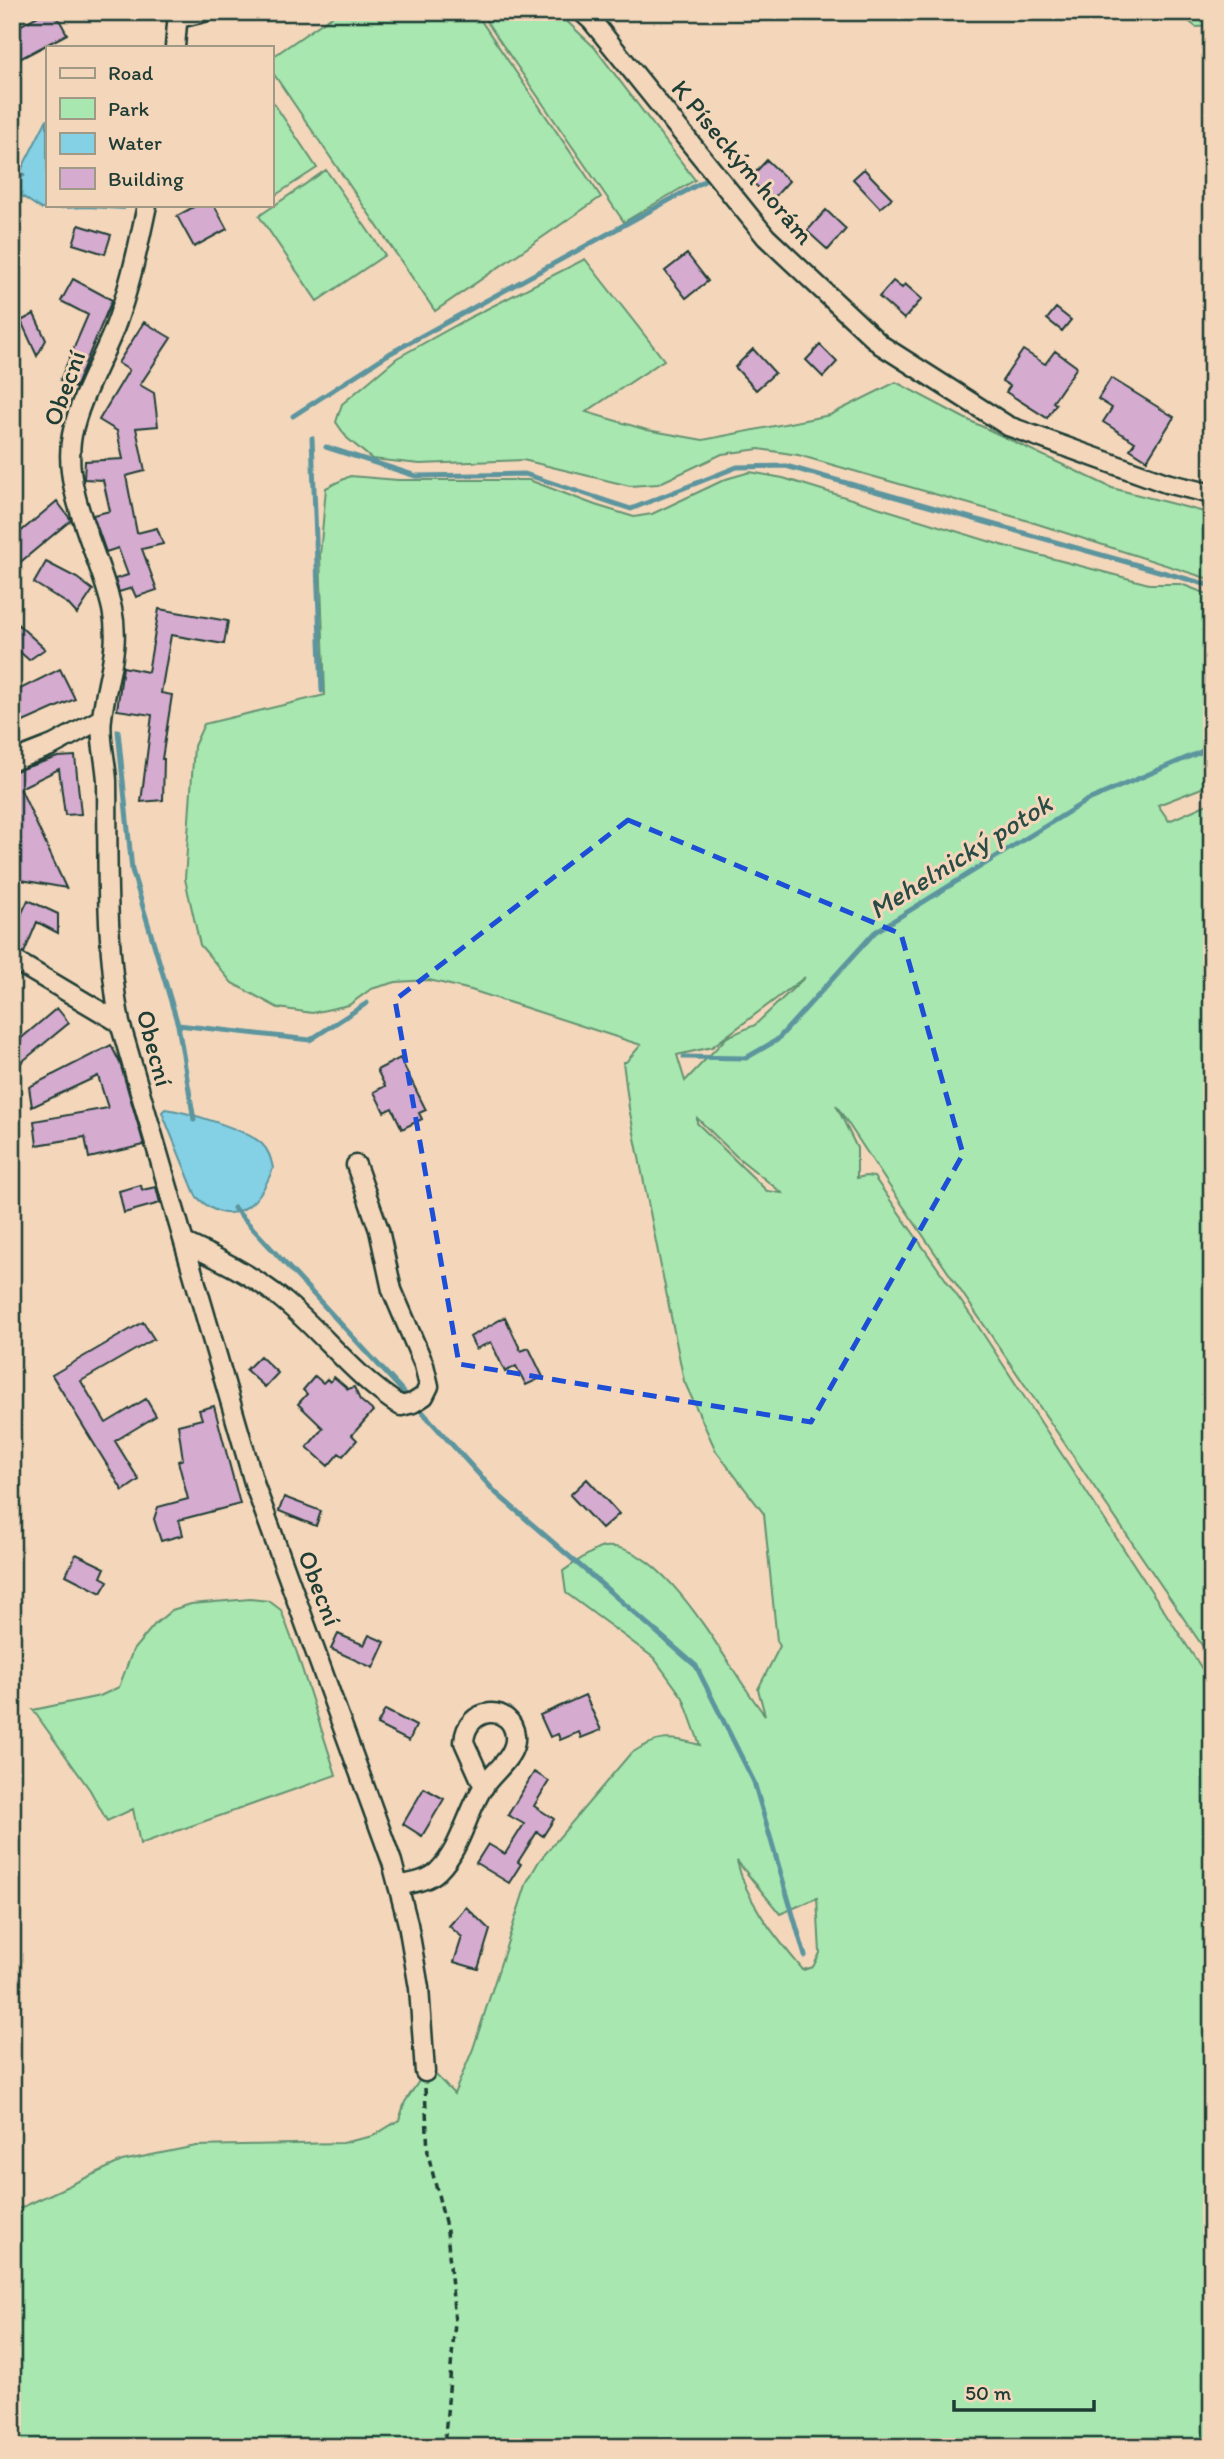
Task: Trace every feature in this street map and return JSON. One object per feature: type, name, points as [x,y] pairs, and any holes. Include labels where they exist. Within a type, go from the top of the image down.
[{"type":"street","points":[[175,46],[178,15],[204,12]]},
{"type":"street","name":"K Píseckým horám","points":[[582,12],[766,237],[881,345],[1008,426],[1166,483],[1212,494]]},
{"type":"street","name":"Obecní","points":[[147,206],[124,298],[78,414],[72,436],[71,477],[116,631],[114,661],[101,719],[107,777],[108,907],[120,1023],[255,1486],[392,1863],[408,1924],[419,1988],[425,2072]]},
{"type":"street","points":[[12,761],[53,745],[101,719]]},
{"type":"street","points":[[12,959],[120,1023]]},
{"type":"street","points":[[185,1243],[233,1266],[283,1300],[382,1394],[401,1406],[413,1403],[424,1396],[429,1386],[424,1365],[392,1290],[379,1230],[356,1165]]},
{"type":"street","points":[[398,1886],[438,1872],[484,1787]]},
{"type":"path","points":[[425,2072],[428,2154],[447,2231],[455,2322],[444,2447]]},
{"type":"highlighted area","points":[[628,820],[901,934],[963,1154],[811,1422],[459,1364],[395,1000]]},
{"type":"green space","points":[[338,12],[475,12],[601,197],[435,311],[273,73],[273,57]]},
{"type":"green space","points":[[480,12],[557,12],[594,47],[695,180],[624,222]]},
{"type":"green space","points":[[1177,12],[1212,12],[1212,26],[1196,27]]},
{"type":"green space","points":[[273,102],[317,168],[273,197]]},
{"type":"green space","points":[[326,170],[385,255],[317,301],[259,216]]},
{"type":"green space","points":[[585,259],[664,360],[586,412],[647,430],[703,440],[830,415],[896,382],[964,418],[1112,488],[1212,514],[1212,580],[1022,519],[798,455],[759,449],[722,454],[658,484],[630,486],[523,460],[420,464],[372,459],[347,438],[336,422],[342,404],[397,358]]},
{"type":"green space","points":[[750,472],[783,478],[1001,545],[1149,584],[1181,584],[1212,596],[1212,784],[1158,805],[1169,821],[1212,802],[1212,1660],[836,1105],[857,1148],[857,1178],[874,1177],[974,1320],[1212,1684],[1212,2447],[12,2447],[12,2212],[122,2161],[196,2146],[342,2143],[373,2136],[399,2120],[405,2102],[425,2072],[435,2074],[454,2094],[473,2049],[527,1882],[539,1861],[630,1754],[649,1743],[664,1739],[700,1745],[683,1698],[654,1658],[566,1593],[563,1571],[589,1553],[604,1547],[628,1550],[651,1564],[674,1586],[695,1613],[765,1715],[758,1689],[780,1646],[777,1641],[764,1514],[716,1451],[684,1381],[629,1108],[623,1062],[641,1045],[471,990],[429,980],[396,982],[371,989],[349,1005],[312,1013],[278,1008],[232,983],[200,945],[185,879],[194,746],[204,724],[325,695],[320,555],[326,488],[350,476],[398,480],[529,480],[634,517],[652,514],[726,479]],"holes":[[[805,977],[755,1025],[727,1037],[685,1081],[677,1055],[712,1047]],[[697,1118],[736,1156],[782,1193],[767,1191],[697,1123]],[[737,1861],[780,1914],[817,1898],[820,1953],[813,1967],[803,1970],[783,1945],[755,1906]]]},
{"type":"green space","points":[[250,1599],[269,1601],[281,1610],[336,1775],[140,1844],[133,1809],[107,1821],[90,1790],[33,1710],[100,1696],[119,1687],[133,1650],[155,1624],[172,1610],[191,1604]]},
{"type":"water","points":[[46,121],[46,206],[126,206],[124,209],[41,209],[22,196],[16,186],[18,176]]},
{"type":"water","points":[[165,1109],[229,1127],[264,1146],[273,1168],[252,1203],[232,1213],[221,1212],[209,1207],[196,1196],[162,1112]]},
{"type":"building","points":[[45,12],[55,12],[67,34],[12,63],[12,30]]},
{"type":"building","points":[[767,160],[789,181],[772,200],[749,179]]},
{"type":"building","points":[[864,169],[892,198],[880,208],[853,179]]},
{"type":"building","points":[[195,206],[215,206],[227,229],[194,247],[177,216]]},
{"type":"building","points":[[826,210],[846,229],[828,250],[807,231]]},
{"type":"building","points":[[79,225],[111,235],[105,254],[73,244]]},
{"type":"building","points":[[687,254],[708,281],[686,298],[665,271]]},
{"type":"building","points":[[73,279],[112,300],[75,388],[60,380],[88,315],[61,301]]},
{"type":"building","points":[[893,281],[902,288],[905,284],[922,299],[904,319],[879,297]]},
{"type":"building","points":[[1056,308],[1071,320],[1062,331],[1047,319]]},
{"type":"building","points":[[34,314],[46,340],[37,356],[21,321]]},
{"type":"building","points":[[144,322],[171,338],[140,385],[154,393],[158,426],[136,428],[145,471],[126,476],[137,533],[157,528],[163,544],[142,549],[157,590],[136,597],[132,588],[119,592],[115,579],[128,575],[118,548],[106,552],[93,515],[110,511],[103,480],[84,479],[85,461],[123,459],[117,431],[99,420],[129,370],[118,363]]},
{"type":"building","points":[[820,345],[837,362],[823,377],[806,360]]},
{"type":"building","points":[[753,349],[775,373],[756,390],[735,367]]},
{"type":"building","points":[[1023,350],[1045,364],[1055,351],[1077,367],[1053,402],[1056,404],[1047,418],[1006,392],[1010,386],[1002,381]]},
{"type":"building","points":[[1111,378],[1174,417],[1147,460],[1130,449],[1135,442],[1103,422],[1112,408],[1098,399]]},
{"type":"building","points":[[57,501],[71,520],[12,569],[12,539]]},
{"type":"building","points":[[46,562],[77,578],[93,590],[77,614],[68,604],[34,583]]},
{"type":"building","points":[[159,609],[228,621],[224,644],[171,635],[161,693],[172,695],[162,759],[163,800],[141,802],[152,715],[117,710],[123,667],[148,672]]},
{"type":"building","points":[[12,619],[45,649],[29,660],[12,645]]},
{"type":"building","points":[[60,669],[75,699],[12,727],[12,693]]},
{"type":"building","points":[[75,756],[81,814],[65,815],[59,769],[20,788],[66,888],[16,879],[12,872],[12,772],[58,757]]},
{"type":"building","points":[[28,900],[58,914],[58,933],[37,922],[24,953],[12,948],[12,934]]},
{"type":"building","points":[[57,1008],[69,1023],[12,1070],[12,1046]]},
{"type":"building","points":[[111,1045],[120,1063],[144,1145],[89,1158],[85,1137],[37,1145],[34,1121],[108,1108],[98,1076],[32,1107],[29,1087]]},
{"type":"building","points":[[400,1058],[426,1110],[419,1113],[422,1119],[402,1129],[392,1108],[384,1112],[374,1092],[385,1086],[377,1070]]},
{"type":"building","points":[[141,1185],[142,1190],[156,1187],[160,1203],[124,1213],[119,1191]]},
{"type":"building","points":[[505,1317],[521,1351],[529,1348],[543,1377],[526,1385],[516,1366],[505,1372],[491,1342],[476,1349],[470,1337]]},
{"type":"building","points":[[143,1322],[154,1339],[81,1381],[106,1423],[146,1399],[156,1416],[115,1441],[139,1480],[123,1491],[52,1375]]},
{"type":"building","points":[[260,1356],[278,1373],[265,1387],[246,1370]]},
{"type":"building","points":[[315,1376],[323,1383],[327,1379],[330,1382],[334,1377],[348,1389],[354,1387],[360,1400],[373,1411],[352,1435],[357,1440],[343,1456],[339,1453],[328,1466],[307,1447],[323,1428],[298,1404],[307,1394],[303,1390]]},
{"type":"building","points":[[214,1406],[240,1504],[179,1520],[183,1535],[161,1541],[154,1519],[158,1507],[188,1499],[178,1461],[183,1459],[178,1425],[202,1419],[199,1410]]},
{"type":"building","points":[[587,1479],[619,1514],[602,1529],[570,1495]]},
{"type":"building","points":[[284,1497],[321,1511],[316,1526],[279,1511]]},
{"type":"building","points":[[76,1554],[105,1568],[101,1577],[108,1581],[101,1593],[66,1575]]},
{"type":"building","points":[[338,1634],[364,1645],[369,1635],[385,1642],[373,1668],[331,1649]]},
{"type":"building","points":[[585,1695],[601,1730],[581,1738],[579,1732],[560,1740],[558,1734],[550,1737],[540,1715]]},
{"type":"building","points":[[385,1710],[416,1726],[409,1741],[377,1725]]},
{"type":"building","points":[[534,1772],[549,1781],[534,1806],[554,1819],[543,1836],[537,1832],[518,1862],[521,1864],[509,1883],[476,1863],[488,1844],[505,1854],[524,1824],[508,1815]]},
{"type":"building","points":[[424,1788],[444,1799],[422,1836],[403,1824]]},
{"type":"building","points":[[466,1907],[490,1930],[478,1969],[454,1962],[462,1937],[449,1926]]},
{"type":"waterway","name":"Mehelnický potok","points":[[12,173],[23,175]]},
{"type":"waterway","points":[[293,416],[387,355],[706,180]]},
{"type":"waterway","points":[[312,438],[322,691]]},
{"type":"waterway","points":[[326,447],[416,476],[525,474],[631,509],[737,467],[786,466],[1212,586]]},
{"type":"waterway","points":[[118,731],[132,870],[178,1025],[310,1040],[367,1003]]},
{"type":"waterway","name":"Mehelnický potok","points":[[684,1057],[746,1058],[777,1040],[875,932],[1086,801],[1212,747]]},
{"type":"waterway","points":[[178,1025],[194,1120]]},
{"type":"waterway","points":[[234,1208],[410,1399]]},
{"type":"waterway","points":[[417,1406],[496,1493],[696,1666],[754,1782],[805,1956]]}]
